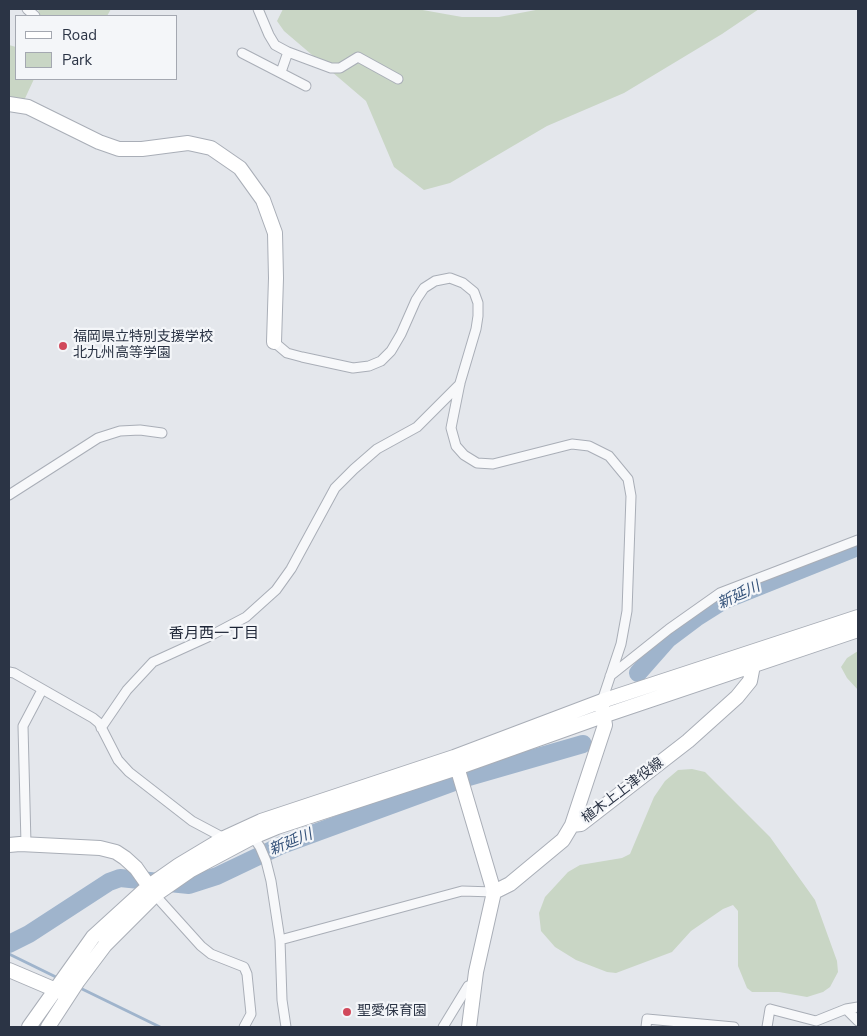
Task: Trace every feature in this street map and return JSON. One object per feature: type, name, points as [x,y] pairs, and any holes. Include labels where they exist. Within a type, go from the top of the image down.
[{"type":"street","points":[[258,9],[275,45],[288,52],[331,68],[340,68],[358,57],[398,79]]},
{"type":"street","points":[[281,72],[288,52]]},
{"type":"street","points":[[242,53],[306,86]]},
{"type":"street","points":[[9,104],[28,108],[99,142],[119,149],[142,149],[188,142],[212,148],[240,168],[262,200],[275,233],[274,342],[287,352],[302,358],[353,368],[369,366],[381,361],[391,351],[416,300],[424,288],[435,281],[450,278],[463,282],[474,292],[478,304],[476,329],[460,383],[451,428],[456,446],[464,455],[477,463],[493,464],[572,444],[589,446],[609,456],[628,479],[632,496],[627,611],[621,644],[602,701],[605,725],[572,825]]},
{"type":"street","points":[[101,728],[127,690],[153,662],[246,617],[276,590],[291,569],[335,488],[377,449],[417,428],[460,383]]},
{"type":"street","points":[[9,495],[98,438],[120,431],[140,430],[162,433]]},
{"type":"street","points":[[610,676],[676,623],[720,593],[858,540]]},
{"type":"street","points":[[455,762],[603,716],[858,617]]},
{"type":"street","points":[[29,1027],[93,937],[152,890],[179,865],[224,838],[277,827],[455,762],[602,701],[858,630]]},
{"type":"street","name":"植木上上津役線","points":[[494,892],[510,884],[553,849],[563,840],[572,825],[581,824],[688,741],[741,692],[750,681],[754,658]]},
{"type":"street","points":[[9,672],[14,673],[93,718],[101,728],[118,760],[129,772],[192,821],[224,838]]},
{"type":"street","points":[[26,844],[23,726],[42,690]]},
{"type":"street","points":[[455,762],[494,892],[474,984],[469,1027]]},
{"type":"street","points":[[48,1027],[105,945],[152,890],[191,870],[249,832]]},
{"type":"street","points":[[249,832],[266,861],[271,881],[280,940],[282,1000],[286,1027]]},
{"type":"street","points":[[9,845],[26,844],[100,848],[116,852],[125,858],[136,868],[152,890],[201,946],[211,954],[244,967],[247,974],[251,1014],[244,1027]]},
{"type":"street","points":[[280,940],[462,891],[494,892]]},
{"type":"street","points":[[9,970],[68,996]]},
{"type":"street","points":[[443,1027],[468,986],[474,984]]},
{"type":"street","points":[[767,1027],[770,1009],[816,1021],[846,1009],[858,1007]]},
{"type":"street","points":[[846,1009],[858,1021]]},
{"type":"street","points":[[646,1027],[647,1019],[734,1027]]},
{"type":"green space","points":[[38,9],[111,9],[108,15],[40,15]]},
{"type":"green space","points":[[283,9],[417,9],[462,17],[499,17],[541,9],[759,9],[722,34],[624,93],[547,126],[450,183],[424,190],[394,167],[366,101],[284,31],[277,21]]},
{"type":"green space","points":[[9,45],[15,47],[15,80],[34,80],[21,107],[9,101]]},
{"type":"green space","points":[[858,651],[858,690],[847,678],[841,667],[847,658]]},
{"type":"green space","points":[[692,769],[705,772],[770,837],[815,900],[837,961],[838,972],[830,987],[823,992],[807,997],[779,992],[752,992],[747,988],[738,966],[738,911],[733,905],[723,909],[691,931],[672,952],[616,973],[607,972],[576,960],[555,947],[541,931],[539,913],[545,897],[568,872],[580,865],[622,858],[630,854],[654,797],[665,781],[678,770]]},
{"type":"waterway","name":"新延川","points":[[638,673],[668,639],[723,601],[858,547]]},
{"type":"waterway","name":"新延川","points":[[9,944],[29,934],[109,882],[120,878],[189,885],[217,876],[282,845],[465,778],[583,744]]},
{"type":"waterway","points":[[9,954],[58,978]]},
{"type":"waterway","points":[[78,987],[160,1027]]},
{"type":"place","name":"福岡県立特別支援学校 北九州高等学園","points":[[63,346]]},
{"type":"place","name":"聖愛保育園","points":[[347,1012]]},
{"type":"district","name":"香月西一丁目","points":[[214,634]]}]
